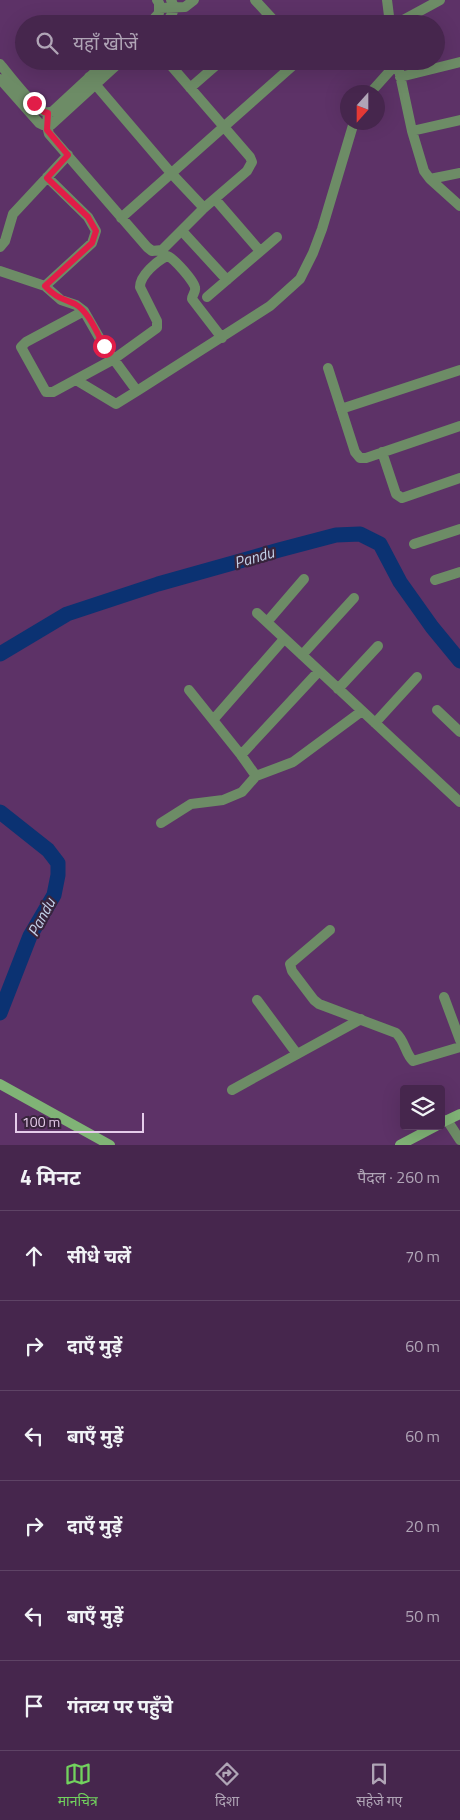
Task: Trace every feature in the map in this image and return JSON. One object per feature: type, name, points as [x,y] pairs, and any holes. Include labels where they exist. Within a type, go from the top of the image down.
[{"type":"street","points":[[158,4],[172,4],[184,7],[194,0]]},
{"type":"street","points":[[255,0],[265,15]]},
{"type":"street","points":[[387,0],[389,15]]},
{"type":"street","points":[[412,15],[440,0]]},
{"type":"street","points":[[445,66],[460,62]]},
{"type":"street","points":[[0,64],[5,84],[39,123],[47,126],[54,123],[100,70]]},
{"type":"street","points":[[48,113],[108,70]]},
{"type":"street","points":[[48,113],[47,126],[50,134],[121,218],[152,251],[162,250],[204,208],[247,171],[252,162],[250,157],[174,70]]},
{"type":"street","points":[[190,88],[211,70]]},
{"type":"street","points":[[121,218],[288,70]]},
{"type":"street","points":[[377,85],[390,70]]},
{"type":"street","points":[[399,70],[420,162],[430,180],[460,206]]},
{"type":"street","points":[[400,76],[426,70]]},
{"type":"street","points":[[91,81],[204,208]]},
{"type":"street","points":[[5,84],[48,113]]},
{"type":"street","points":[[412,131],[460,120]]},
{"type":"street","points":[[76,380],[116,404],[270,306],[300,279],[322,229],[352,130]]},
{"type":"street","points":[[0,247],[4,241],[13,214],[68,155]]},
{"type":"street","points":[[430,180],[460,173]]},
{"type":"street","points":[[45,286],[92,243],[96,231],[88,217],[47,178]]},
{"type":"street","points":[[215,199],[260,251]]},
{"type":"street","points":[[182,232],[227,280]]},
{"type":"street","points":[[207,297],[277,236]]},
{"type":"street","points":[[84,311],[26,342],[21,347],[46,392],[53,392],[114,359],[157,328],[157,321],[140,287],[140,283],[143,277],[167,256],[173,258],[194,284],[195,291],[192,299],[222,338]]},
{"type":"street","points":[[0,271],[45,286],[61,300],[76,305],[84,311],[114,359],[137,391]]},
{"type":"street","points":[[328,368],[357,456],[360,458],[366,458],[459,430]]},
{"type":"street","points":[[342,410],[460,370]]},
{"type":"street","points":[[382,452],[396,494],[402,498],[460,478]]},
{"type":"street","points":[[414,544],[460,529]]},
{"type":"street","points":[[435,580],[460,572]]},
{"type":"street","points":[[267,622],[304,579]]},
{"type":"street","points":[[302,655],[354,598]]},
{"type":"street","points":[[257,613],[460,802]]},
{"type":"street","points":[[213,720],[284,639]]},
{"type":"street","points":[[338,689],[378,646]]},
{"type":"street","points":[[241,755],[318,670]]},
{"type":"street","points":[[375,723],[416,677]]},
{"type":"street","points":[[189,690],[256,776]]},
{"type":"street","points":[[437,710],[460,732]]},
{"type":"street","points":[[161,823],[191,804],[223,800],[242,792],[256,776],[293,762],[362,711]]},
{"type":"street","points":[[330,930],[293,961],[290,967],[314,1000],[319,1004],[396,1033],[402,1039],[413,1061],[460,1047]]},
{"type":"street","points":[[444,997],[460,1040]]},
{"type":"street","points":[[257,1000],[297,1054]]},
{"type":"street","points":[[232,1090],[361,1019]]},
{"type":"street","points":[[0,1084],[110,1145]]},
{"type":"street","points":[[445,1122],[460,1114]]},
{"type":"street","points":[[445,1123],[460,1140]]},
{"type":"street","points":[[400,1145],[428,1130]]},
{"type":"waterway","name":"Pandu","points":[[0,654],[67,614],[158,584],[279,550],[336,535],[360,534],[380,544],[400,582],[432,627],[460,661]]},
{"type":"waterway","name":"Pandu","points":[[0,812],[48,850],[58,863],[54,895],[30,936],[0,1013]]},
{"type":"route","points":[[34,103],[44,112],[48,113],[47,130],[68,155],[47,178],[88,217],[96,231],[92,243],[45,286],[61,300],[76,305],[84,311],[104,346]]}]
